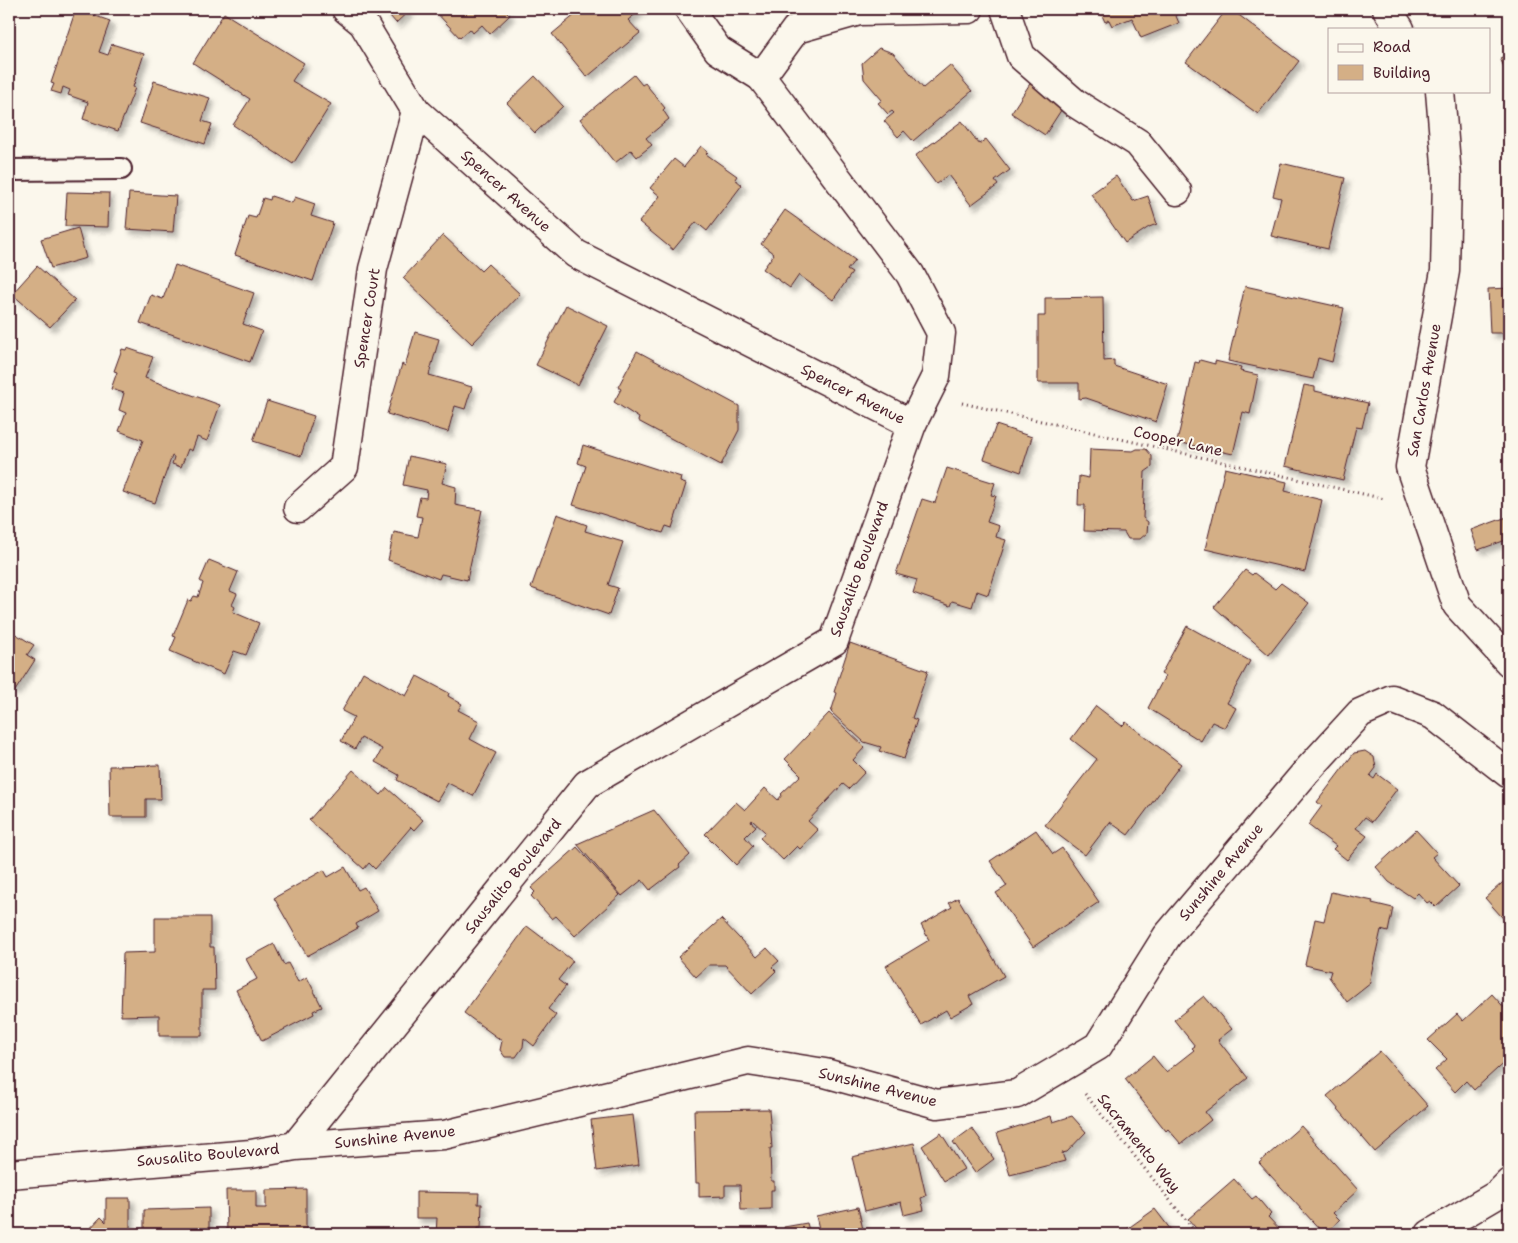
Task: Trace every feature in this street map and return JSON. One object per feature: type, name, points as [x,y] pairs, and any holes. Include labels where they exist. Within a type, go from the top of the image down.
[{"type":"street","name":"Spencer Avenue","points":[[346,9],[363,23],[416,111],[576,254],[912,424],[936,376],[941,333],[910,274],[761,77]]},
{"type":"street","points":[[689,9],[718,50],[761,77],[796,29],[859,11],[969,9]]},
{"type":"street","points":[[1005,9],[1021,56],[1075,103],[1138,143],[1177,190]]},
{"type":"street","points":[[1387,9],[1399,28]]},
{"type":"street","name":"San Carlos Avenue","points":[[1440,92],[1447,176],[1444,271],[1410,467],[1456,605],[1509,662]]},
{"type":"street","name":"Spencer Court","points":[[298,508],[344,467],[374,269],[416,111]]},
{"type":"street","name":"Sausalito Boulevard","points":[[9,1174],[251,1154],[295,1146],[588,784],[834,642],[912,424]]},
{"type":"street","name":"Sunshine Avenue","points":[[295,1146],[444,1135],[748,1061],[826,1073],[937,1104],[1017,1094],[1098,1046],[1167,936],[1306,772],[1360,713],[1392,699],[1433,715],[1509,774]]},
{"type":"street","points":[[1430,1234],[1498,1194],[1509,1183]]},
{"type":"lane","points":[[9,170],[121,170]]},
{"type":"path","name":"Cooper Lane","points":[[927,395],[1424,508]]},
{"type":"path","name":"Sacramento Way","points":[[1064,1067],[1197,1234]]},
{"type":"building","points":[[76,9],[110,21],[99,52],[108,55],[112,44],[144,54],[133,87],[135,88],[118,131],[83,119],[88,102],[68,95],[70,90],[63,87],[61,94],[51,91],[54,84],[51,83]]},
{"type":"building","points":[[384,9],[411,9],[396,23]]},
{"type":"building","points":[[433,9],[504,9],[510,15],[490,34],[482,25],[473,33],[470,29],[460,38]]},
{"type":"building","points":[[573,9],[642,9],[628,20],[640,33],[587,77],[552,34],[577,13]]},
{"type":"building","points":[[1099,9],[1173,9],[1179,23],[1141,38],[1132,18],[1112,26],[1109,20],[1105,22]]},
{"type":"building","points":[[1227,9],[1231,9],[1299,61],[1258,114],[1186,62]]},
{"type":"building","points":[[224,13],[304,63],[292,81],[331,104],[293,164],[233,125],[250,99],[193,63]]},
{"type":"building","points":[[879,48],[893,53],[923,88],[950,65],[972,91],[913,141],[904,131],[898,137],[884,121],[894,113],[892,111],[888,114],[878,103],[882,100],[864,79],[862,63]]},
{"type":"building","points":[[1509,54],[1509,78],[1500,58]]},
{"type":"building","points":[[634,75],[642,85],[645,83],[665,108],[663,110],[669,119],[646,138],[652,145],[637,157],[631,150],[615,163],[580,119]]},
{"type":"building","points":[[535,76],[563,106],[535,133],[507,103]]},
{"type":"building","points":[[1033,79],[1067,101],[1045,135],[1011,113]]},
{"type":"building","points":[[154,81],[210,98],[202,121],[212,124],[205,144],[140,123]]},
{"type":"building","points":[[962,121],[979,144],[986,139],[1010,170],[995,181],[998,185],[971,205],[948,175],[936,184],[915,156]]},
{"type":"building","points":[[701,146],[708,152],[706,154],[737,176],[735,179],[742,185],[707,231],[696,222],[673,250],[639,222],[660,196],[650,188],[674,159],[684,167]]},
{"type":"building","points":[[1281,163],[1345,178],[1328,249],[1271,236],[1281,198],[1273,196]]},
{"type":"building","points":[[1116,176],[1133,201],[1148,196],[1157,224],[1149,227],[1125,243],[1091,194]]},
{"type":"building","points":[[67,192],[109,193],[108,227],[65,226]]},
{"type":"building","points":[[129,193],[176,196],[173,232],[126,229]]},
{"type":"building","points":[[271,196],[292,203],[295,197],[315,204],[311,216],[333,223],[313,281],[235,255],[248,216],[256,218],[263,198],[270,200]]},
{"type":"building","points":[[785,210],[855,260],[847,270],[852,273],[833,300],[799,275],[790,288],[763,269],[774,254],[761,244]]},
{"type":"building","points":[[78,228],[86,258],[51,268],[41,239]]},
{"type":"building","points":[[443,235],[481,271],[488,264],[520,294],[472,344],[403,278]]},
{"type":"building","points":[[175,265],[254,293],[243,324],[262,331],[250,362],[140,323],[151,295],[163,299]]},
{"type":"building","points":[[37,266],[75,300],[50,327],[12,294]]},
{"type":"building","points":[[1245,286],[1344,308],[1332,362],[1318,358],[1313,379],[1228,361]]},
{"type":"building","points":[[1509,288],[1509,333],[1490,333],[1488,289]]},
{"type":"building","points":[[1103,297],[1104,361],[1114,360],[1114,366],[1168,384],[1156,422],[1086,398],[1079,399],[1079,383],[1038,383],[1038,316],[1045,316],[1045,298]]},
{"type":"building","points":[[566,305],[608,326],[578,385],[536,365]]},
{"type":"building","points":[[415,332],[439,339],[429,375],[472,387],[465,409],[455,406],[448,432],[387,414],[402,364],[405,366]]},
{"type":"building","points":[[127,348],[153,357],[145,378],[220,405],[207,441],[197,437],[192,451],[188,449],[181,467],[172,464],[174,457],[172,456],[155,503],[123,492],[143,440],[119,431],[126,413],[119,410],[124,393],[111,389],[117,372],[114,371],[122,349],[126,350]]},
{"type":"building","points":[[637,351],[739,406],[739,430],[721,465],[638,421],[639,418],[614,402],[621,389],[618,387]]},
{"type":"building","points":[[1200,360],[1215,364],[1215,361],[1241,367],[1240,371],[1258,375],[1250,414],[1243,412],[1233,454],[1177,442],[1195,362],[1199,363]]},
{"type":"building","points":[[1304,385],[1315,387],[1315,391],[1368,403],[1362,428],[1356,427],[1343,480],[1285,466]]},
{"type":"building","points":[[267,401],[314,416],[301,456],[253,441]]},
{"type":"building","points":[[1509,405],[1509,427],[1505,406]]},
{"type":"building","points":[[996,425],[1032,437],[1021,472],[984,459]]},
{"type":"building","points":[[1509,432],[1509,462],[1502,433]]},
{"type":"building","points":[[583,445],[681,477],[680,482],[686,484],[672,528],[666,526],[663,533],[573,505],[586,466],[578,463]]},
{"type":"building","points":[[1090,449],[1133,451],[1146,449],[1152,456],[1152,467],[1145,472],[1143,518],[1148,522],[1147,533],[1140,539],[1128,539],[1124,532],[1084,531],[1085,505],[1078,505],[1079,476],[1089,478]]},
{"type":"building","points":[[409,456],[447,464],[442,483],[456,487],[455,505],[482,510],[467,580],[441,574],[439,579],[388,560],[394,532],[418,537],[422,517],[416,516],[420,497],[426,498],[427,490],[403,485]]},
{"type":"building","points":[[947,468],[995,483],[991,495],[996,496],[987,522],[999,526],[996,537],[1006,540],[988,595],[977,591],[972,607],[952,601],[950,606],[913,593],[917,580],[896,574],[922,499],[935,503]]},
{"type":"building","points":[[1225,468],[1287,482],[1285,491],[1322,500],[1305,572],[1205,549]]},
{"type":"building","points":[[557,514],[587,525],[585,531],[623,542],[608,585],[618,588],[609,615],[531,588]]},
{"type":"building","points":[[1507,517],[1509,539],[1478,550],[1471,530]]},
{"type":"building","points":[[209,560],[238,572],[230,591],[237,594],[232,605],[235,607],[233,612],[259,623],[246,655],[234,651],[224,674],[170,651],[176,637],[173,636],[188,600],[191,601],[194,596],[198,597],[203,583],[200,581]]},
{"type":"building","points":[[1245,570],[1252,575],[1254,573],[1275,589],[1281,583],[1309,603],[1269,655],[1214,607]]},
{"type":"building","points":[[1187,626],[1250,661],[1227,703],[1236,708],[1225,728],[1212,722],[1201,741],[1148,708],[1165,676],[1161,674]]},
{"type":"building","points":[[14,633],[34,645],[27,655],[35,660],[15,691],[9,688],[9,642]]},
{"type":"building","points":[[850,643],[928,671],[912,718],[917,720],[904,759],[879,751],[881,747],[864,742],[831,712],[837,693],[834,692]]},
{"type":"building","points":[[363,672],[406,696],[417,676],[449,693],[448,696],[462,704],[458,710],[479,721],[470,739],[496,753],[473,796],[448,783],[437,801],[397,780],[399,775],[375,762],[382,749],[361,738],[355,749],[341,741],[354,717],[342,711]]},
{"type":"building","points":[[1096,706],[1122,726],[1126,722],[1181,764],[1128,835],[1110,822],[1085,855],[1045,825],[1097,759],[1071,739]]},
{"type":"building","points":[[829,713],[865,747],[853,760],[865,772],[849,789],[843,784],[808,821],[818,830],[800,849],[797,846],[783,860],[760,838],[765,832],[752,820],[751,822],[756,826],[745,837],[753,846],[736,865],[705,834],[736,802],[745,810],[765,788],[778,800],[781,794],[801,775],[785,759]]},
{"type":"building","points":[[1365,751],[1374,757],[1376,768],[1370,776],[1374,779],[1377,774],[1397,789],[1372,822],[1365,817],[1356,828],[1367,836],[1347,860],[1333,849],[1336,846],[1308,825],[1322,806],[1317,802],[1354,753]]},
{"type":"building","points":[[160,765],[161,799],[146,799],[146,817],[110,817],[109,766]]},
{"type":"building","points":[[353,770],[381,795],[387,788],[423,820],[414,830],[411,827],[375,869],[369,863],[364,869],[309,820]]},
{"type":"building","points":[[654,810],[690,855],[679,865],[680,867],[650,890],[642,880],[622,896],[577,844]]},
{"type":"building","points":[[1036,830],[1053,854],[1062,848],[1099,902],[1033,947],[996,893],[1007,886],[990,861]]},
{"type":"building","points":[[1416,830],[1437,853],[1432,857],[1459,886],[1436,907],[1430,901],[1427,903],[1418,893],[1413,898],[1389,882],[1376,867]]},
{"type":"building","points":[[577,847],[620,895],[575,936],[556,916],[552,919],[531,896],[535,892],[531,888]]},
{"type":"building","points":[[345,867],[358,890],[364,887],[378,911],[356,924],[358,928],[307,956],[274,898],[324,870],[328,877]]},
{"type":"building","points":[[1509,877],[1509,925],[1485,898]]},
{"type":"building","points":[[1331,892],[1373,901],[1372,903],[1393,908],[1388,932],[1381,930],[1370,979],[1371,983],[1347,1002],[1329,977],[1331,971],[1305,965],[1315,919],[1324,921]]},
{"type":"building","points":[[958,898],[1004,976],[969,996],[973,1004],[950,1017],[946,1010],[921,1025],[886,966],[929,940],[921,925],[952,907],[949,903]]},
{"type":"building","points":[[155,917],[210,917],[210,947],[214,947],[215,990],[202,990],[202,1036],[159,1036],[159,1015],[121,1016],[123,953],[155,952]]},
{"type":"building","points":[[721,919],[757,957],[767,948],[779,961],[772,967],[776,971],[752,994],[725,965],[709,965],[696,977],[678,957]]},
{"type":"building","points":[[527,926],[573,961],[558,980],[566,986],[548,1009],[556,1015],[534,1046],[524,1038],[523,1047],[516,1057],[505,1057],[500,1050],[502,1041],[464,1013]]},
{"type":"building","points":[[1509,929],[1509,945],[1502,938]]},
{"type":"building","points":[[274,944],[284,965],[288,963],[298,982],[307,977],[322,1007],[313,1011],[314,1014],[262,1041],[236,990],[257,979],[246,959]]},
{"type":"building","points":[[1492,994],[1509,1013],[1509,1046],[1506,1049],[1509,1053],[1509,1058],[1474,1090],[1466,1081],[1455,1092],[1435,1070],[1447,1059],[1428,1040],[1457,1014],[1463,1021]]},
{"type":"building","points":[[1204,996],[1232,1029],[1218,1040],[1248,1078],[1205,1112],[1211,1120],[1181,1144],[1168,1129],[1166,1131],[1125,1079],[1153,1056],[1166,1072],[1194,1050],[1192,1048],[1195,1046],[1174,1020]]},
{"type":"building","points":[[1380,1051],[1428,1106],[1375,1152],[1327,1096]]},
{"type":"building","points":[[769,1109],[772,1148],[770,1148],[771,1181],[774,1181],[774,1190],[771,1190],[771,1209],[741,1210],[740,1185],[725,1185],[725,1196],[699,1197],[699,1183],[696,1183],[694,1110]]},
{"type":"building","points":[[633,1115],[639,1165],[597,1171],[591,1120]]},
{"type":"building","points":[[1051,1116],[1053,1122],[1072,1116],[1086,1132],[1067,1152],[1062,1153],[1065,1161],[1010,1175],[997,1133]]},
{"type":"building","points":[[1301,1126],[1358,1190],[1333,1213],[1340,1220],[1324,1234],[1259,1163]]},
{"type":"building","points":[[972,1128],[994,1159],[975,1173],[953,1142]]},
{"type":"building","points":[[941,1133],[964,1169],[944,1181],[922,1146]]},
{"type":"building","points":[[914,1143],[926,1196],[921,1198],[924,1210],[904,1215],[901,1202],[865,1211],[852,1157]]},
{"type":"building","points":[[1234,1179],[1252,1199],[1256,1196],[1271,1214],[1268,1217],[1284,1234],[1201,1234],[1188,1219]]},
{"type":"building","points":[[306,1189],[306,1234],[227,1234],[226,1190],[256,1190],[256,1208],[266,1208],[266,1190]]},
{"type":"building","points":[[416,1192],[479,1193],[478,1204],[482,1204],[481,1228],[478,1228],[478,1234],[436,1234],[437,1218],[416,1218]]},
{"type":"building","points":[[106,1198],[130,1198],[130,1234],[85,1234],[101,1217],[106,1222]]},
{"type":"building","points":[[858,1207],[864,1234],[815,1234],[820,1233],[816,1216]]},
{"type":"building","points":[[209,1208],[209,1234],[144,1234],[144,1210]]},
{"type":"building","points":[[1155,1209],[1174,1234],[1120,1234]]},
{"type":"building","points":[[807,1223],[810,1234],[786,1234],[784,1227]]},
{"type":"building","points":[[67,1227],[74,1234],[61,1234]]}]
